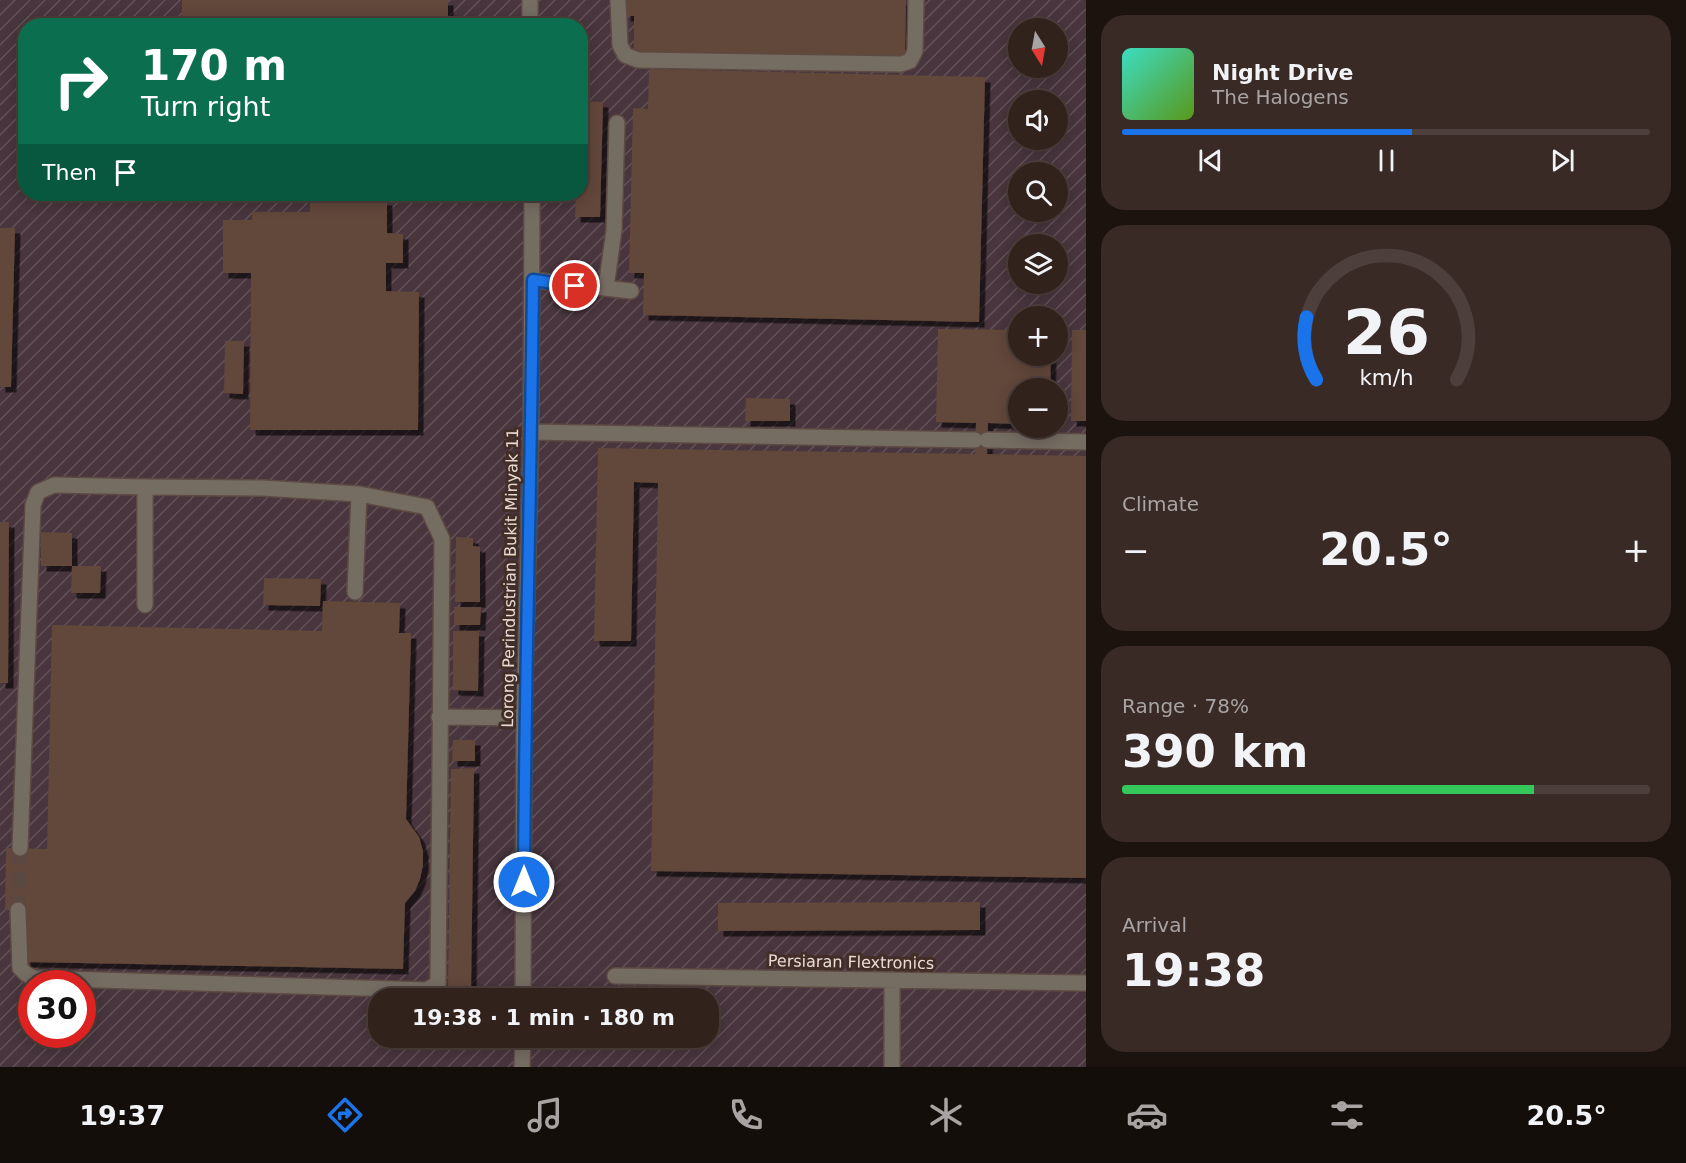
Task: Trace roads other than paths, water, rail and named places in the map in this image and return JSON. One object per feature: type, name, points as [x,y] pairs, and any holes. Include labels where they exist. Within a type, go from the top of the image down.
[{"type":"street","points":[[530,0],[530,18]]},
{"type":"street","points":[[618,0],[620,45],[626,55],[638,60],[902,64],[910,61],[915,51],[916,0]]},
{"type":"street","points":[[606,288],[614,230],[617,123]]},
{"type":"street","name":"Lorong Perindustrian Bukit Minyak 11","points":[[523,988],[524,718],[531,432],[532,201]]},
{"type":"street","points":[[533,280],[631,291]]},
{"type":"street","points":[[531,432],[1086,442]]},
{"type":"street","points":[[18,910],[20,968],[34,978],[427,990],[438,983],[442,539],[427,507],[358,494],[262,488],[145,488],[54,484],[38,492],[33,505],[20,848]]},
{"type":"street","points":[[145,488],[145,605]]},
{"type":"street","points":[[356,591],[358,494]]},
{"type":"street","points":[[439,717],[524,718]]},
{"type":"street","name":"Persiaran Flextronics","points":[[615,976],[1086,983]]},
{"type":"street","points":[[892,980],[892,1067]]},
{"type":"street","points":[[522,1067],[523,1048]]},
{"type":"tunnel","points":[[18,910],[20,848]]}]
